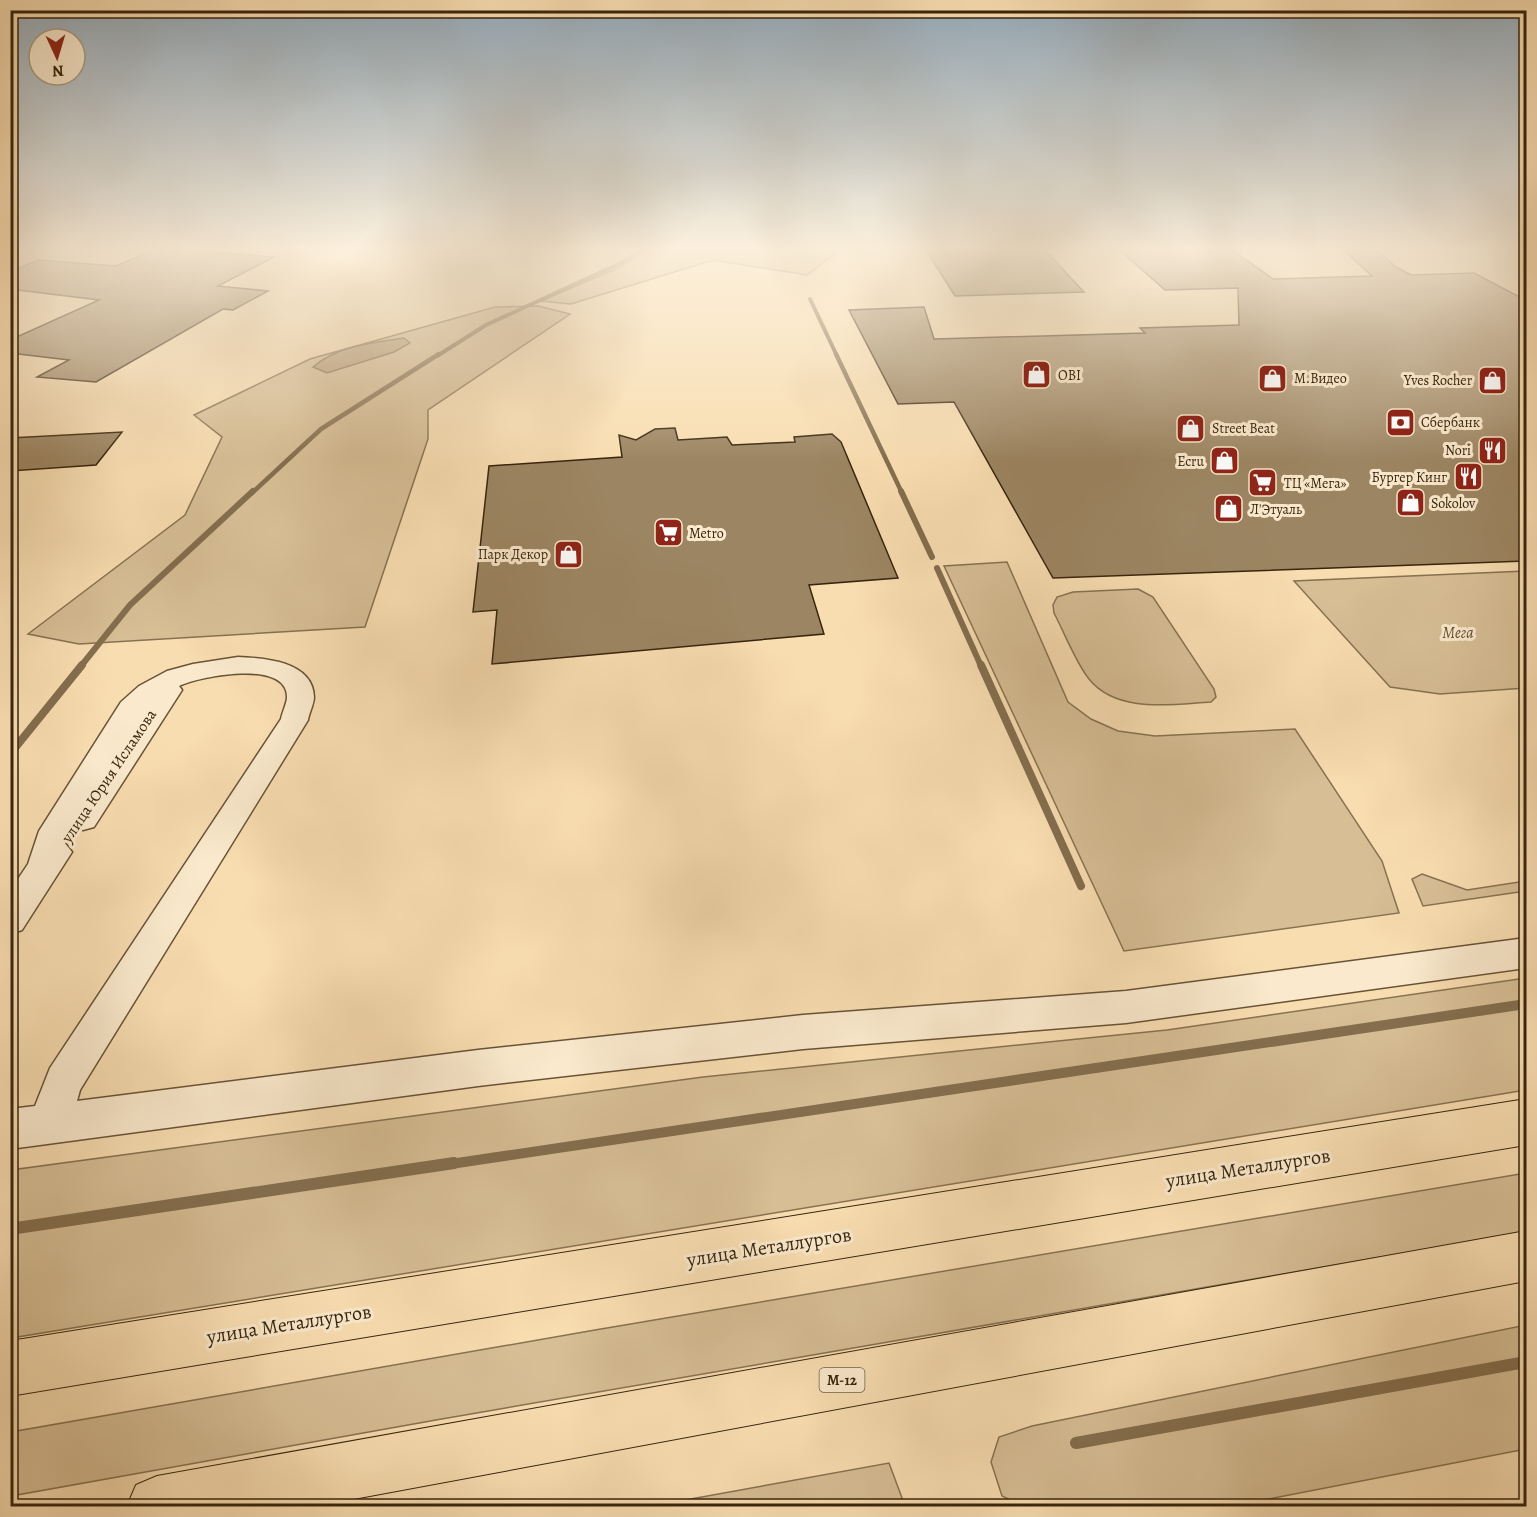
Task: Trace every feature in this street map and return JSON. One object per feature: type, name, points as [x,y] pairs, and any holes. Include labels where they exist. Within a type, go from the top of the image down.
[{"type":"main road","name":"улица Металлургов","points":[[10,1369],[1527,1122]]},
{"type":"main road","name":"М-12","points":[[158,1506],[1527,1256]]},
{"type":"street","points":[[43,867],[49,842],[60,820],[131,709],[161,684],[207,668],[253,664],[282,671],[294,679],[299,689],[298,711],[64,1082],[49,1123]]},
{"type":"street","name":"улица Юрия Исламова","points":[[10,920],[43,867],[83,819],[168,691],[183,678],[207,668]]},
{"type":"street","points":[[10,1129],[478,1068],[802,1032],[1126,1007],[1527,953]]},
{"type":"green space","points":[[457,318],[564,318],[428,410],[428,439],[365,627],[79,644],[28,634],[185,515],[222,437],[194,415],[310,359]]},
{"type":"green space","points":[[1007,562],[1068,702],[1091,719],[1118,731],[1155,736],[1295,729],[1382,861],[1399,913],[1124,951],[944,566]]},
{"type":"green space","name":"Мега","points":[[1526,571],[1526,688],[1440,694],[1390,687],[1294,581]]},
{"type":"green space","points":[[1138,589],[1153,597],[1214,689],[1216,697],[1211,702],[1163,705],[1130,702],[1114,698],[1101,690],[1084,672],[1054,613],[1053,605],[1057,597],[1073,592]]},
{"type":"green space","points":[[1422,874],[1467,890],[1526,881],[1526,891],[1423,906],[1412,879]]},
{"type":"green space","points":[[1526,978],[1526,1090],[11,1338],[11,1170],[703,1077],[1167,1030]]},
{"type":"green space","points":[[1526,1173],[1526,1232],[436,1420],[11,1496],[11,1432],[595,1330]]},
{"type":"green space","points":[[1526,1325],[1526,1449],[1233,1506],[1023,1506],[1002,1496],[991,1462],[999,1437],[1032,1426]]},
{"type":"green space","points":[[889,1463],[905,1506],[652,1506]]},
{"type":"shaded area","points":[[404,338],[410,343],[394,352],[327,373],[313,367],[345,349]]},
{"type":"building","points":[[59,318],[208,318],[96,382],[37,377],[69,360],[10,353],[10,340]]},
{"type":"building","name":"ТЦ «Мега»","points":[[853,318],[927,318],[934,339],[1145,333],[1140,328],[1239,325],[1239,318],[1527,318],[1527,561],[1053,578],[954,402],[898,404]]},
{"type":"building","points":[[675,428],[678,440],[727,437],[732,445],[795,442],[794,437],[832,434],[841,442],[898,578],[809,585],[824,634],[492,664],[497,610],[473,612],[489,466],[622,457],[619,435],[636,440],[655,429]]},
{"type":"building","points":[[122,432],[96,465],[10,471],[10,438]]},
{"type":"waterway","points":[[437,356],[502,318]]},
{"type":"waterway","points":[[819,318],[837,356]]},
{"type":"waterway","points":[[252,493],[321,429],[439,354]]},
{"type":"waterway","points":[[836,354],[902,493]]},
{"type":"waterway","points":[[81,666],[130,605],[253,491]]},
{"type":"waterway","points":[[901,491],[932,557]]},
{"type":"waterway","points":[[937,568],[981,666]]},
{"type":"waterway","points":[[10,754],[82,665]]},
{"type":"waterway","points":[[981,665],[1081,886]]},
{"type":"waterway","points":[[444,1165],[1526,1004]]},
{"type":"waterway","points":[[10,1229],[454,1163]]},
{"type":"waterway","points":[[1076,1443],[1526,1362]]},
{"type":"place","name":"OBI","points":[[1037,375]]},
{"type":"place","name":"М.Видео","points":[[1273,378]]},
{"type":"place","name":"Yves Rocher","points":[[1493,380]]},
{"type":"place","name":"Сбербанк","points":[[1400,422]]},
{"type":"place","name":"Street Beat","points":[[1191,428]]},
{"type":"place","name":"Nori","points":[[1492,450]]},
{"type":"place","name":"Ecru","points":[[1225,461]]},
{"type":"place","name":"Бургер Кинг","points":[[1468,477]]},
{"type":"place","name":"ТЦ «Мега»","points":[[1263,483]]},
{"type":"place","name":"Sokolov","points":[[1410,503]]},
{"type":"place","name":"Л'Этуаль","points":[[1229,509]]},
{"type":"place","name":"Metro","points":[[668,533]]},
{"type":"place","name":"Парк Декор","points":[[569,554]]}]
